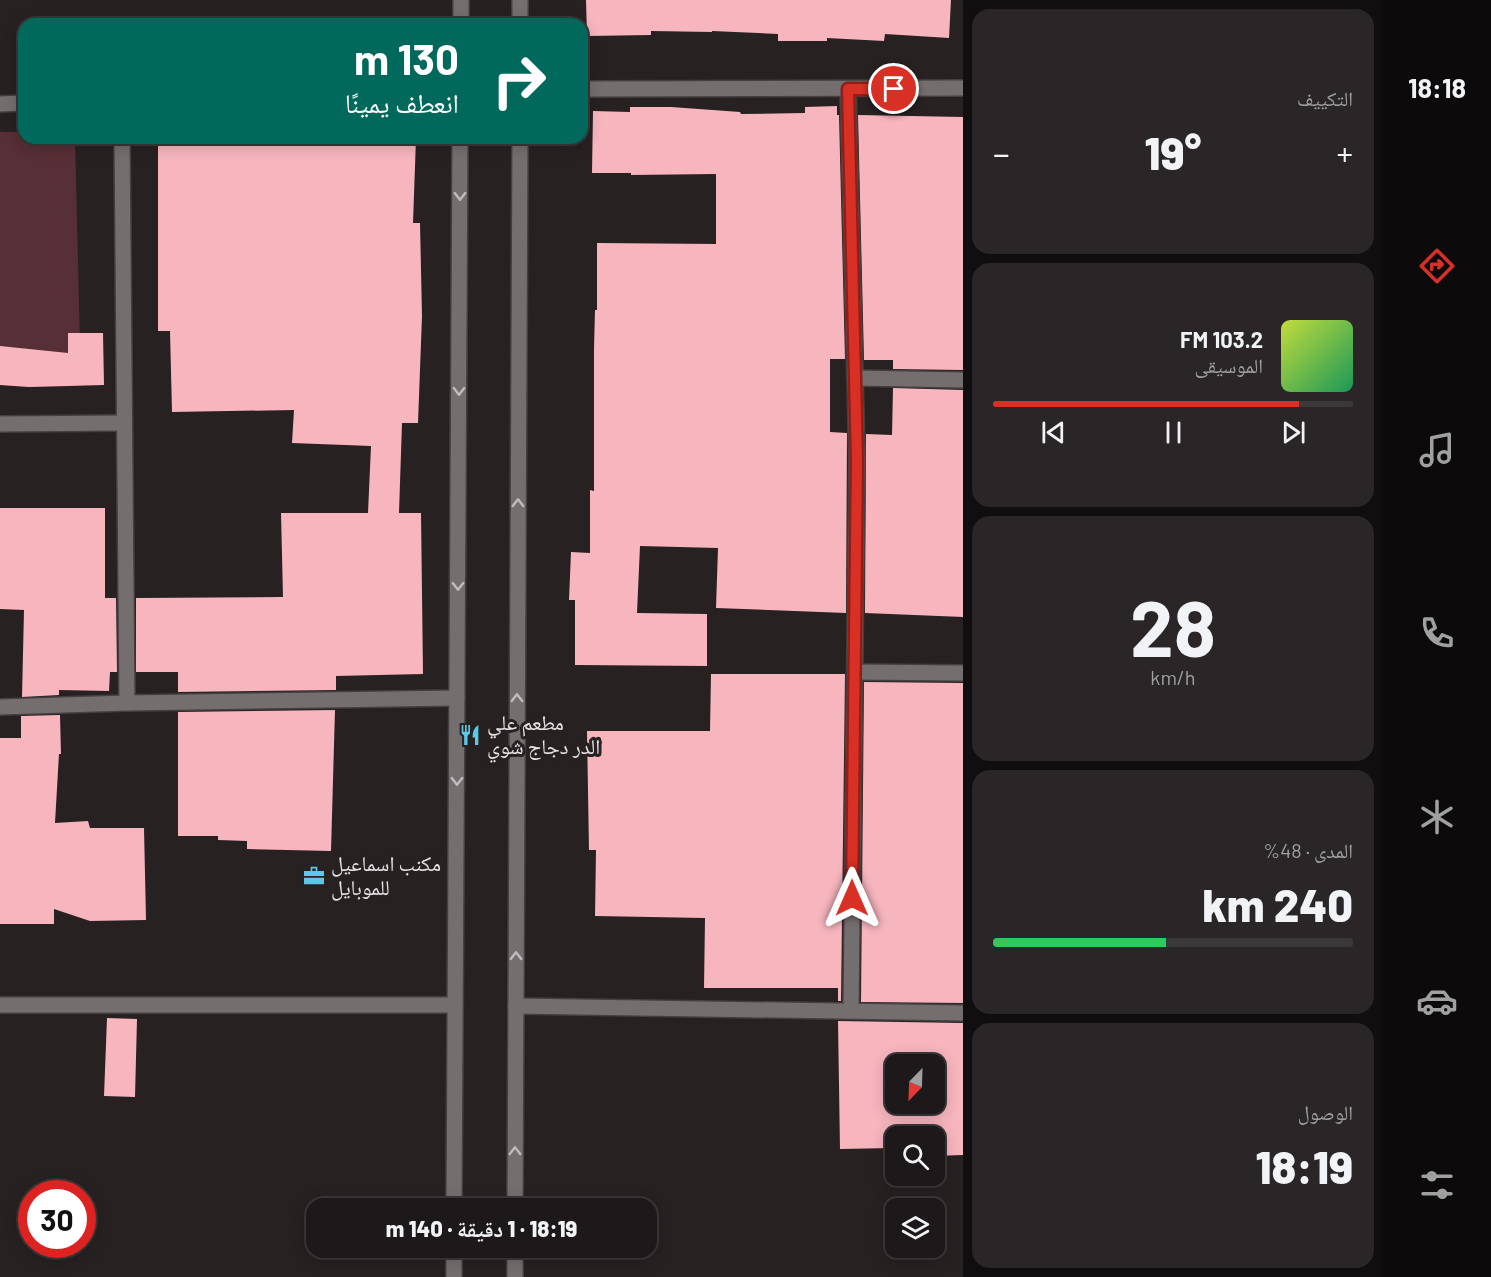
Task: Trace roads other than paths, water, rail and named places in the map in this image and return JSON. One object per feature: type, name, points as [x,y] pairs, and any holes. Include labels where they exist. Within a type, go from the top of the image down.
[{"type":"street","points":[[461,0],[461,18]]},
{"type":"street","points":[[520,0],[520,18]]},
{"type":"street","points":[[588,89],[963,87]]},
{"type":"street","points":[[848,89],[857,460],[851,1011]]},
{"type":"street","points":[[0,104],[18,103]]},
{"type":"street","points":[[122,144],[127,703]]},
{"type":"street","points":[[454,1198],[460,144]]},
{"type":"street","points":[[515,1198],[520,144]]},
{"type":"street","points":[[855,378],[963,380]]},
{"type":"street","points":[[0,424],[124,423]]},
{"type":"street","points":[[855,672],[963,673]]},
{"type":"street","points":[[0,707],[457,698]]},
{"type":"street","points":[[0,1005],[455,1005]]},
{"type":"street","points":[[516,1006],[963,1013]]},
{"type":"street","points":[[454,1258],[454,1277]]},
{"type":"street","points":[[515,1258],[515,1277]]},
{"type":"place","name":"مطعم علي الدر دجاج شوي","points":[[470,735]]},
{"type":"place","name":"مكنب اسماعيل للموبايل","points":[[314,876]]}]
